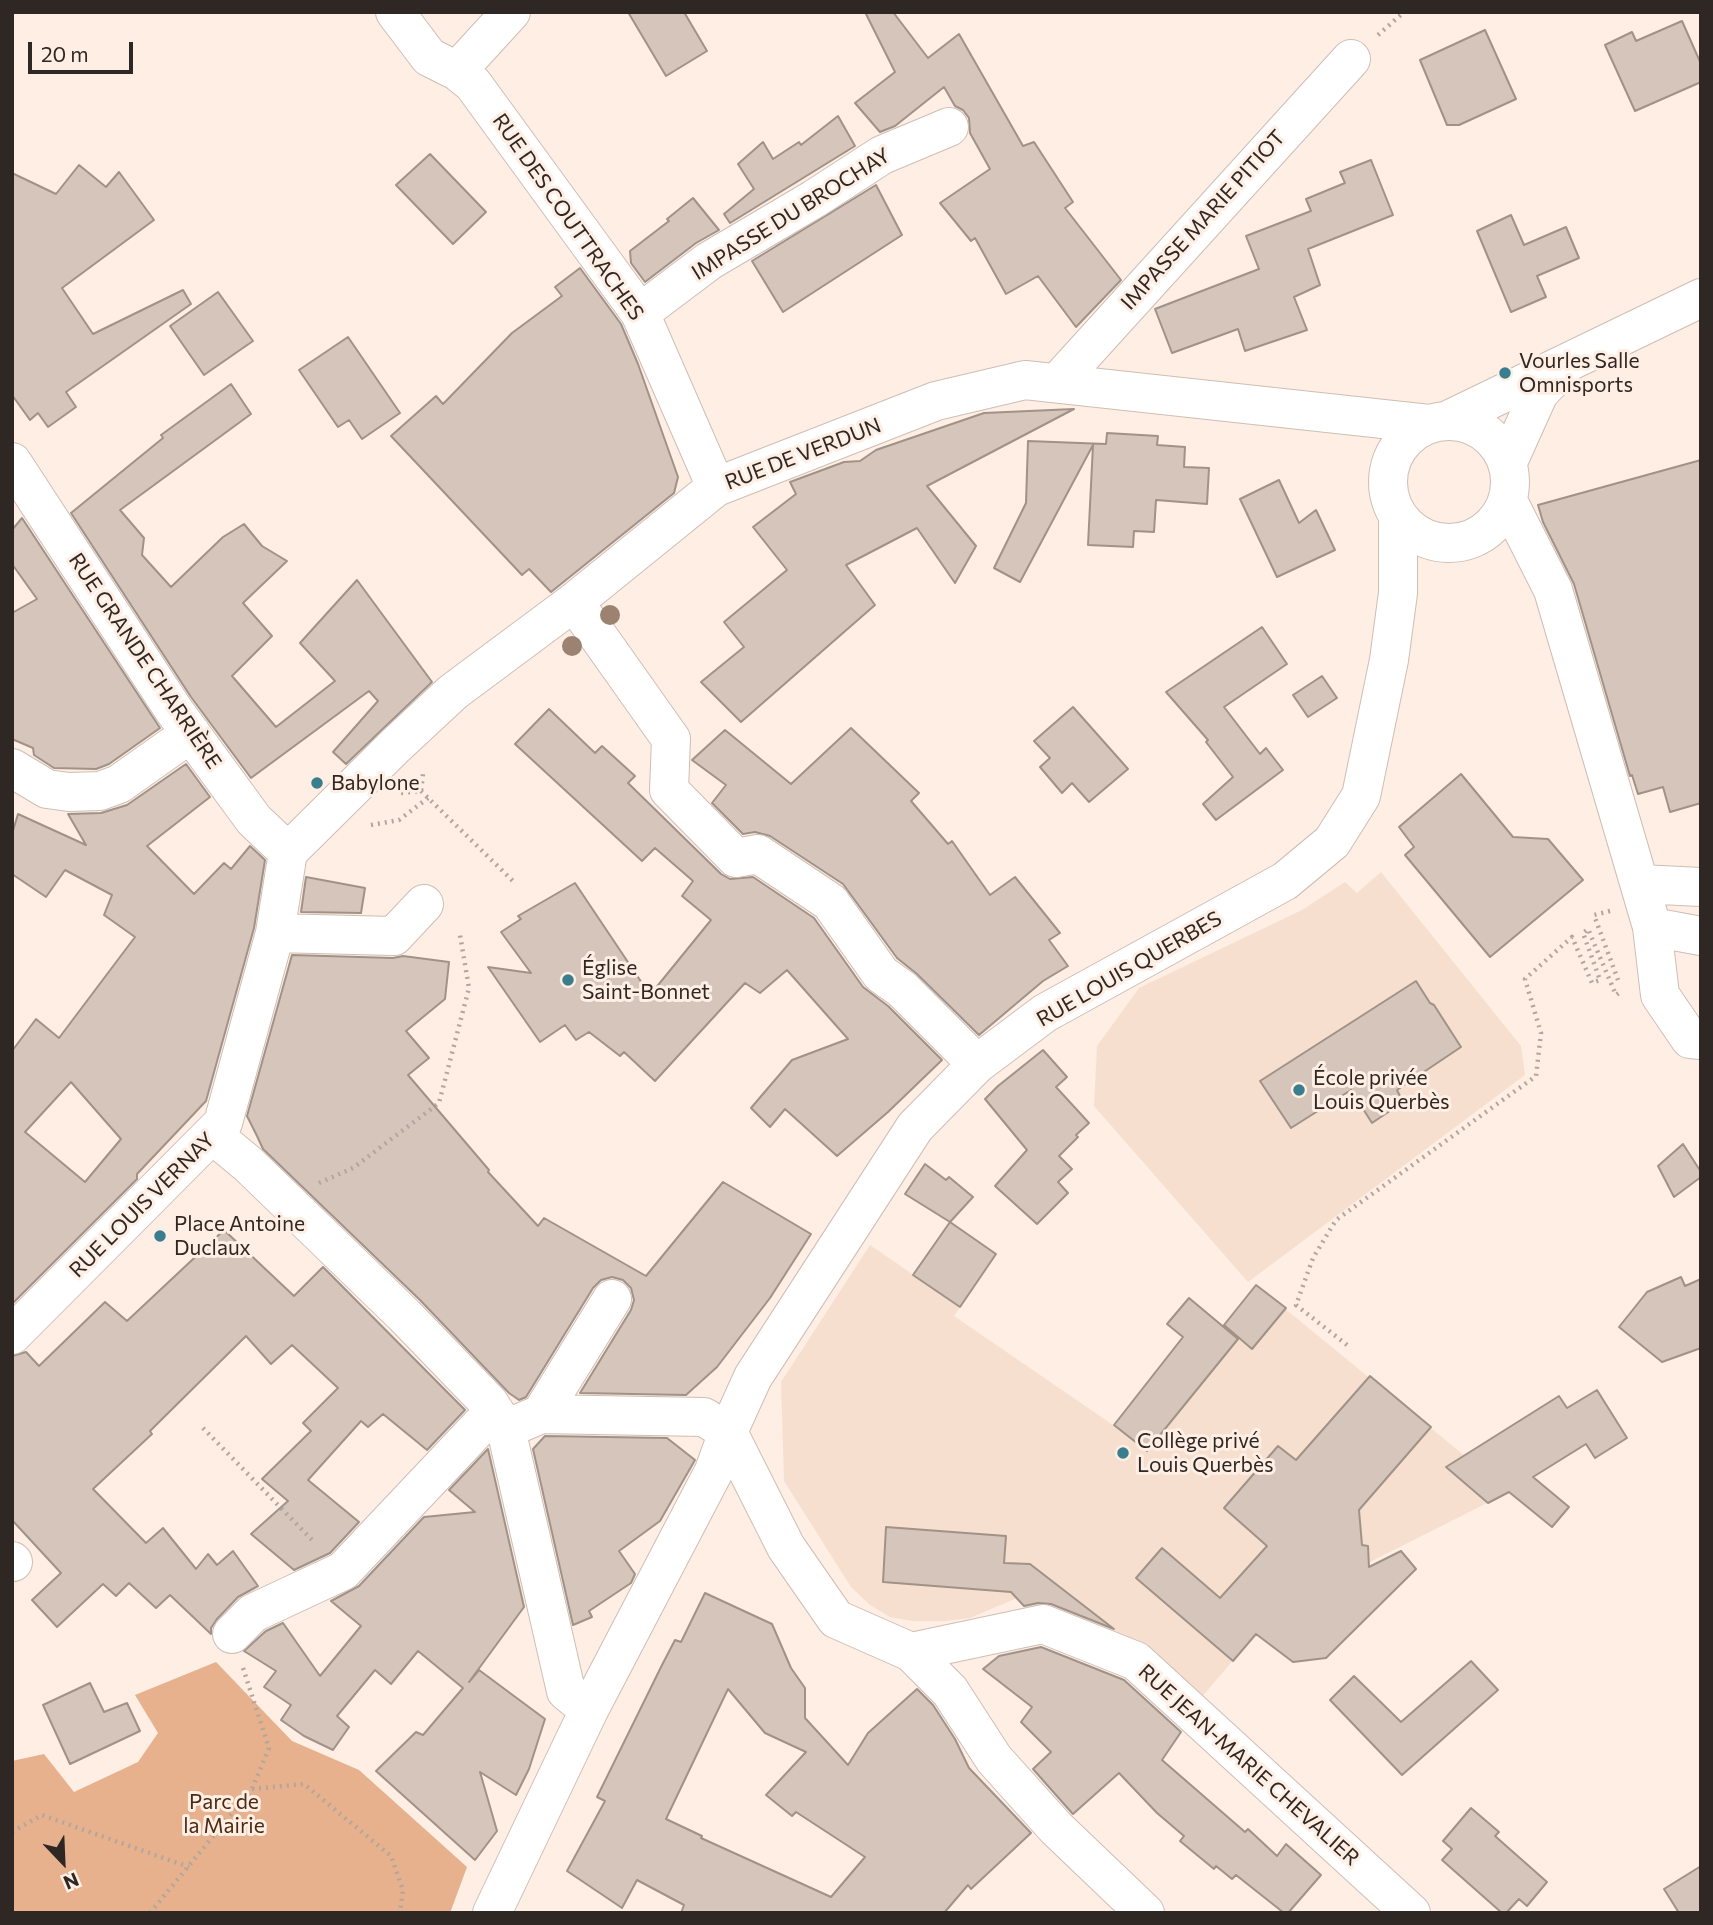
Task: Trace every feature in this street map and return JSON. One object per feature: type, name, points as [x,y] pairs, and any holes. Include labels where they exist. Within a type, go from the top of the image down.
[{"type":"street","name":"RUE DES COUTTRACHES","points":[[395,12],[429,57],[457,71],[473,84],[640,313],[716,487]]},
{"type":"street","points":[[457,71],[511,12]]},
{"type":"street","name":"IMPASSE MARIE PITIOT","points":[[1057,383],[1351,59]]},
{"type":"street","name":"IMPASSE DU BROCHAY","points":[[640,313],[709,261],[882,155],[949,127]]},
{"type":"street","points":[[1439,422],[1468,423],[1485,431],[1499,445],[1508,462],[1511,482],[1508,501],[1499,519],[1484,533],[1466,541],[1446,543],[1427,539],[1410,530],[1398,516],[1390,499],[1388,481],[1391,463],[1399,446],[1412,432],[1571,361],[1701,298]]},
{"type":"street","points":[[1508,462],[1539,393],[1571,361]]},
{"type":"street","name":"RUE DE VERDUN","points":[[288,852],[453,692],[574,602],[716,487],[936,401],[1026,380],[1439,422]]},
{"type":"street","points":[[1360,415],[1391,463]]},
{"type":"street","name":"RUE GRANDE CHARRIÈRE","points":[[12,462],[191,733],[254,820],[288,852]]},
{"type":"street","points":[[1508,501],[1553,590],[1646,905],[1660,995],[1690,1040],[1701,1040]]},
{"type":"street","name":"RUE LOUIS QUERBES","points":[[492,1913],[589,1710],[714,1471],[753,1377],[915,1128],[977,1064],[1045,1013],[1285,881],[1332,842],[1362,796],[1389,660],[1398,593],[1398,516]]},
{"type":"street","points":[[1484,533],[1553,590]]},
{"type":"street","points":[[1398,593],[1446,543]]},
{"type":"street","points":[[574,602],[671,739],[669,790],[736,858],[758,854],[830,902],[881,974],[902,989],[977,1064]]},
{"type":"street","points":[[12,768],[47,789],[69,792],[100,791],[119,784],[191,733]]},
{"type":"street","name":"RUE LOUIS VERNAY","points":[[12,1335],[223,1123],[275,933],[288,852]]},
{"type":"street","points":[[1646,905],[1701,887]]},
{"type":"street","points":[[275,933],[394,936],[424,904]]},
{"type":"street","points":[[1646,905],[1701,936]]},
{"type":"street","points":[[213,1135],[329,1240],[488,1403],[501,1421],[566,1691],[589,1710]]},
{"type":"street","points":[[541,1414],[612,1299]]},
{"type":"street","points":[[232,1634],[253,1613],[342,1571],[480,1426],[541,1414],[704,1417],[728,1432],[786,1547],[836,1619],[911,1652],[950,1691],[994,1759],[1056,1828],[1145,1913]]},
{"type":"street","name":"RUE JEAN-MARIE CHEVALIER","points":[[911,1652],[1043,1624],[1136,1661],[1411,1913]]},
{"type":"path","points":[[421,791],[516,884]]},
{"type":"path","points":[[365,825],[400,820],[428,798]]},
{"type":"path","points":[[1347,1345],[1296,1305],[1313,1258],[1336,1220],[1536,1076],[1541,1033],[1525,979],[1572,937],[1592,983],[1600,980],[1583,933],[1588,929],[1616,995],[1622,990],[1594,915],[1646,905]]},
{"type":"path","points":[[284,1198],[354,1168],[439,1103],[469,988],[460,935]]},
{"type":"path","points":[[203,1428],[342,1571]]},
{"type":"path","points":[[150,1913],[252,1788],[269,1748],[232,1634]]},
{"type":"path","points":[[252,1788],[304,1784],[391,1856],[403,1890],[400,1913]]},
{"type":"path","points":[[12,1832],[42,1815],[189,1867]]},
{"type":"shaded area","name":"École privée Louis Querbès","points":[[1381,872],[1521,1046],[1525,1075],[1248,1282],[1094,1106],[1097,1046],[1139,988],[1302,910],[1345,882],[1357,893]]},
{"type":"shaded area","name":"Collège privé Louis Querbès","points":[[870,1245],[960,1307],[954,1316],[1113,1425],[1205,1311],[1223,1325],[1256,1285],[1509,1492],[1368,1563],[1272,1647],[1253,1632],[1200,1699],[1035,1616],[1017,1598],[970,1618],[912,1621],[890,1617],[870,1605],[851,1587],[784,1481],[781,1382]]},
{"type":"green space","name":"Parc de la Mairie","points":[[216,1662],[292,1741],[359,1770],[467,1867],[450,1913],[12,1913],[12,1761],[44,1754],[74,1792],[138,1762],[158,1733],[135,1695]]},
{"type":"building","points":[[628,12],[684,12],[707,51],[666,76]]},
{"type":"building","points":[[865,12],[893,12],[928,58],[959,34],[1023,146],[1034,142],[1073,202],[1065,208],[1121,280],[1076,327],[1038,276],[1006,294],[975,238],[971,241],[940,203],[990,169],[970,133],[969,118],[963,110],[955,106],[944,87],[895,126],[880,132],[855,103],[895,72]]},
{"type":"building","points":[[1682,21],[1701,64],[1701,82],[1635,111],[1605,45],[1632,32],[1636,41]]},
{"type":"building","points":[[1485,30],[1516,99],[1459,125],[1447,125],[1420,60]]},
{"type":"building","points":[[838,116],[855,146],[730,223],[724,214],[754,189],[738,164],[763,142],[773,159],[799,142],[801,145]]},
{"type":"building","points":[[430,154],[486,212],[453,244],[396,185]]},
{"type":"building","points":[[1371,160],[1393,215],[1308,249],[1320,285],[1294,297],[1307,330],[1245,351],[1238,329],[1172,353],[1155,309],[1259,269],[1246,236],[1311,211],[1306,199],[1345,183],[1340,172]]},
{"type":"building","points":[[79,165],[106,187],[119,172],[154,220],[62,288],[93,334],[183,290],[191,304],[66,392],[76,407],[48,427],[38,413],[30,420],[12,395],[12,173],[56,194]]},
{"type":"building","points":[[876,185],[902,235],[783,312],[752,261]]},
{"type":"building","points":[[693,198],[719,230],[696,243],[645,282],[631,263],[630,251],[669,221],[667,219]]},
{"type":"building","points":[[1511,215],[1524,245],[1566,227],[1579,258],[1537,276],[1546,297],[1511,312],[1477,231]]},
{"type":"building","points":[[580,268],[621,324],[678,477],[674,493],[551,592],[529,569],[522,575],[391,436],[436,396],[443,404],[512,333],[562,296],[555,287]]},
{"type":"building","points":[[218,292],[253,341],[204,375],[170,326]]},
{"type":"building","points":[[348,337],[400,413],[362,439],[349,420],[338,427],[299,370]]},
{"type":"building","points":[[231,384],[251,414],[120,510],[144,538],[142,555],[171,587],[223,537],[244,524],[262,546],[287,561],[243,603],[272,636],[232,676],[276,727],[335,681],[300,643],[357,580],[432,682],[346,764],[333,752],[378,701],[369,691],[251,778],[191,697],[71,513],[163,438],[161,435]]},
{"type":"building","points":[[1074,409],[927,486],[976,546],[955,583],[917,528],[846,565],[875,605],[741,722],[701,682],[744,647],[724,622],[787,570],[753,527],[796,494],[790,482],[844,462],[860,461],[876,450],[984,413]]},
{"type":"building","points":[[1107,433],[1158,436],[1157,445],[1185,447],[1184,467],[1209,468],[1207,504],[1156,500],[1154,532],[1134,531],[1133,547],[1088,545],[1093,445],[1020,582],[994,568],[1026,503],[1028,441],[1106,444]]},
{"type":"building","points":[[1701,460],[1701,803],[1670,812],[1663,787],[1638,794],[1632,775],[1630,776],[1574,584],[1543,522],[1538,505]]},
{"type":"building","points":[[1279,480],[1299,523],[1316,510],[1335,550],[1277,577],[1240,499]]},
{"type":"building","points":[[22,518],[160,728],[109,764],[96,769],[54,768],[34,755],[33,748],[12,739],[12,613],[37,599],[12,564],[12,530]]},
{"type":"building","points":[[1262,627],[1287,664],[1224,707],[1260,754],[1266,748],[1283,770],[1216,820],[1203,804],[1233,777],[1206,742],[1208,740],[1166,692]]},
{"type":"building","points":[[1322,676],[1337,698],[1308,717],[1293,695]]},
{"type":"building","points":[[1073,707],[1128,769],[1089,802],[1072,783],[1062,793],[1040,767],[1050,758],[1034,741]]},
{"type":"building","points":[[549,709],[595,753],[602,746],[635,776],[628,783],[721,874],[730,879],[753,877],[814,918],[863,987],[888,1006],[942,1060],[837,1156],[785,1109],[770,1127],[751,1108],[792,1060],[848,1039],[787,970],[760,993],[745,983],[655,1081],[624,1052],[620,1056],[589,1032],[576,1040],[565,1025],[540,1042],[488,967],[531,973],[501,932],[521,919],[518,916],[575,883],[650,995],[711,920],[682,896],[693,881],[655,848],[642,861],[515,744]]},
{"type":"building","points":[[851,728],[919,793],[911,801],[948,844],[952,841],[990,895],[1015,877],[1060,933],[1049,940],[1068,966],[1043,981],[979,1035],[897,958],[843,884],[770,836],[755,832],[743,834],[712,803],[726,785],[692,760],[725,730],[791,784]]},
{"type":"building","points":[[186,764],[210,797],[147,846],[194,894],[224,863],[231,869],[250,846],[265,860],[254,928],[206,1101],[137,1174],[137,1179],[12,1304],[12,1051],[36,1019],[59,1038],[135,937],[104,915],[112,895],[65,870],[46,897],[12,874],[12,834],[18,814],[86,845],[68,814],[101,813],[127,805]],"holes":[[[71,1082],[121,1139],[85,1182],[25,1132]]]},
{"type":"building","points":[[1461,774],[1513,837],[1548,839],[1583,880],[1490,957],[1405,855],[1414,847],[1399,827]]},
{"type":"building","points":[[306,877],[365,888],[361,913],[301,912]]},
{"type":"building","points":[[292,955],[403,956],[449,962],[445,999],[406,1031],[429,1058],[408,1075],[488,1172],[538,1226],[544,1218],[646,1276],[723,1182],[811,1234],[770,1298],[717,1367],[686,1395],[580,1393],[631,1310],[634,1300],[631,1288],[623,1280],[612,1277],[601,1280],[593,1288],[526,1397],[519,1400],[509,1393],[420,1300],[263,1149],[247,1116]]},
{"type":"building","points":[[1416,981],[1461,1047],[1397,1090],[1403,1102],[1372,1123],[1351,1090],[1291,1128],[1260,1081]]},
{"type":"building","points":[[1043,1050],[1067,1077],[1056,1087],[1089,1123],[1059,1156],[1072,1169],[1058,1182],[1068,1193],[1037,1224],[995,1186],[1027,1150],[985,1099]]},
{"type":"building","points":[[1683,1144],[1701,1172],[1701,1177],[1674,1197],[1658,1166]]},
{"type":"building","points":[[925,1164],[946,1180],[949,1177],[973,1197],[950,1222],[905,1194]]},
{"type":"building","points":[[950,1222],[996,1254],[960,1307],[913,1275]]},
{"type":"building","points":[[224,1230],[294,1296],[323,1267],[465,1410],[427,1450],[383,1414],[368,1427],[361,1421],[308,1480],[359,1522],[330,1553],[294,1570],[251,1534],[288,1501],[262,1479],[311,1431],[303,1423],[338,1388],[292,1345],[271,1364],[246,1336],[150,1431],[152,1434],[93,1489],[146,1543],[163,1528],[196,1569],[208,1554],[217,1565],[233,1551],[258,1586],[238,1597],[217,1619],[211,1628],[211,1634],[170,1595],[156,1608],[129,1583],[116,1596],[103,1584],[57,1627],[32,1600],[61,1573],[12,1520],[12,1356],[26,1352],[39,1366],[105,1302],[127,1321]]},
{"type":"building","points":[[1681,1277],[1685,1286],[1701,1279],[1701,1348],[1662,1362],[1619,1327],[1647,1292]]},
{"type":"building","points":[[1256,1285],[1286,1308],[1252,1349],[1224,1325]]},
{"type":"building","points":[[1189,1298],[1238,1339],[1147,1451],[1114,1425],[1183,1337],[1167,1324]]},
{"type":"building","points":[[1370,1376],[1431,1427],[1359,1510],[1362,1545],[1368,1546],[1369,1567],[1401,1551],[1416,1569],[1326,1658],[1293,1662],[1256,1634],[1233,1661],[1136,1578],[1162,1548],[1220,1598],[1267,1546],[1224,1508],[1278,1446],[1296,1460]]},
{"type":"building","points":[[1597,1390],[1627,1438],[1595,1458],[1586,1444],[1533,1477],[1569,1507],[1552,1527],[1509,1492],[1488,1503],[1446,1467],[1559,1396],[1567,1408]]},
{"type":"building","points":[[545,1436],[667,1438],[695,1460],[660,1521],[619,1551],[635,1574],[631,1583],[589,1611],[592,1617],[573,1625],[533,1449]]},
{"type":"building","points":[[488,1449],[524,1607],[469,1682],[479,1670],[545,1719],[529,1769],[516,1795],[480,1772],[497,1831],[475,1860],[376,1771],[416,1732],[423,1735],[463,1688],[418,1651],[391,1684],[375,1670],[337,1716],[349,1727],[333,1750],[304,1736],[281,1720],[291,1705],[264,1687],[276,1671],[244,1651],[266,1631],[283,1623],[320,1676],[361,1626],[331,1601],[359,1586],[424,1517],[475,1512],[449,1490]]},
{"type":"building","points":[[886,1527],[1006,1536],[1004,1563],[1030,1564],[1114,1629],[1051,1604],[1024,1606],[1011,1592],[883,1582]]},
{"type":"building","points":[[705,1593],[772,1624],[791,1668],[805,1688],[805,1718],[848,1765],[868,1733],[917,1689],[933,1705],[955,1739],[969,1768],[1031,1833],[971,1889],[968,1885],[944,1913],[681,1913],[684,1905],[637,1880],[622,1908],[567,1871],[605,1801],[597,1797],[662,1665],[675,1640],[681,1642]],"holes":[[[728,1689],[765,1733],[806,1752],[766,1795],[792,1816],[796,1812],[865,1857],[831,1897],[701,1838],[702,1836],[666,1819]]]},
{"type":"building","points":[[1041,1647],[1124,1680],[1181,1732],[1162,1760],[1245,1832],[1248,1829],[1277,1856],[1286,1844],[1321,1875],[1288,1913],[1284,1913],[1236,1875],[1232,1879],[1216,1866],[1214,1869],[1180,1841],[1184,1836],[1157,1813],[1119,1773],[1072,1813],[1033,1769],[1051,1752],[1021,1722],[1032,1707],[983,1669],[999,1656]]},
{"type":"building","points":[[1471,1661],[1498,1690],[1402,1775],[1330,1700],[1354,1676],[1401,1722]]},
{"type":"building","points":[[90,1683],[104,1712],[127,1703],[140,1731],[70,1764],[43,1705]]},
{"type":"building","points":[[1471,1808],[1499,1832],[1495,1836],[1547,1882],[1527,1906],[1519,1899],[1506,1913],[1502,1913],[1442,1860],[1452,1849],[1443,1841]]},
{"type":"building","points":[[1701,1866],[1701,1913],[1679,1913],[1664,1889]]},
{"type":"place","name":"Vourles Salle Omnisports","points":[[1505,373]]},
{"type":"place","name":"Babylone","points":[[317,783]]},
{"type":"place","name":"Église Saint-Bonnet","points":[[568,980]]},
{"type":"place","name":"École privée Louis Querbès","points":[[1299,1090]]},
{"type":"place","name":"Place Antoine Duclaux","points":[[160,1236]]},
{"type":"place","name":"Collège privé Louis Querbès","points":[[1123,1453]]}]
